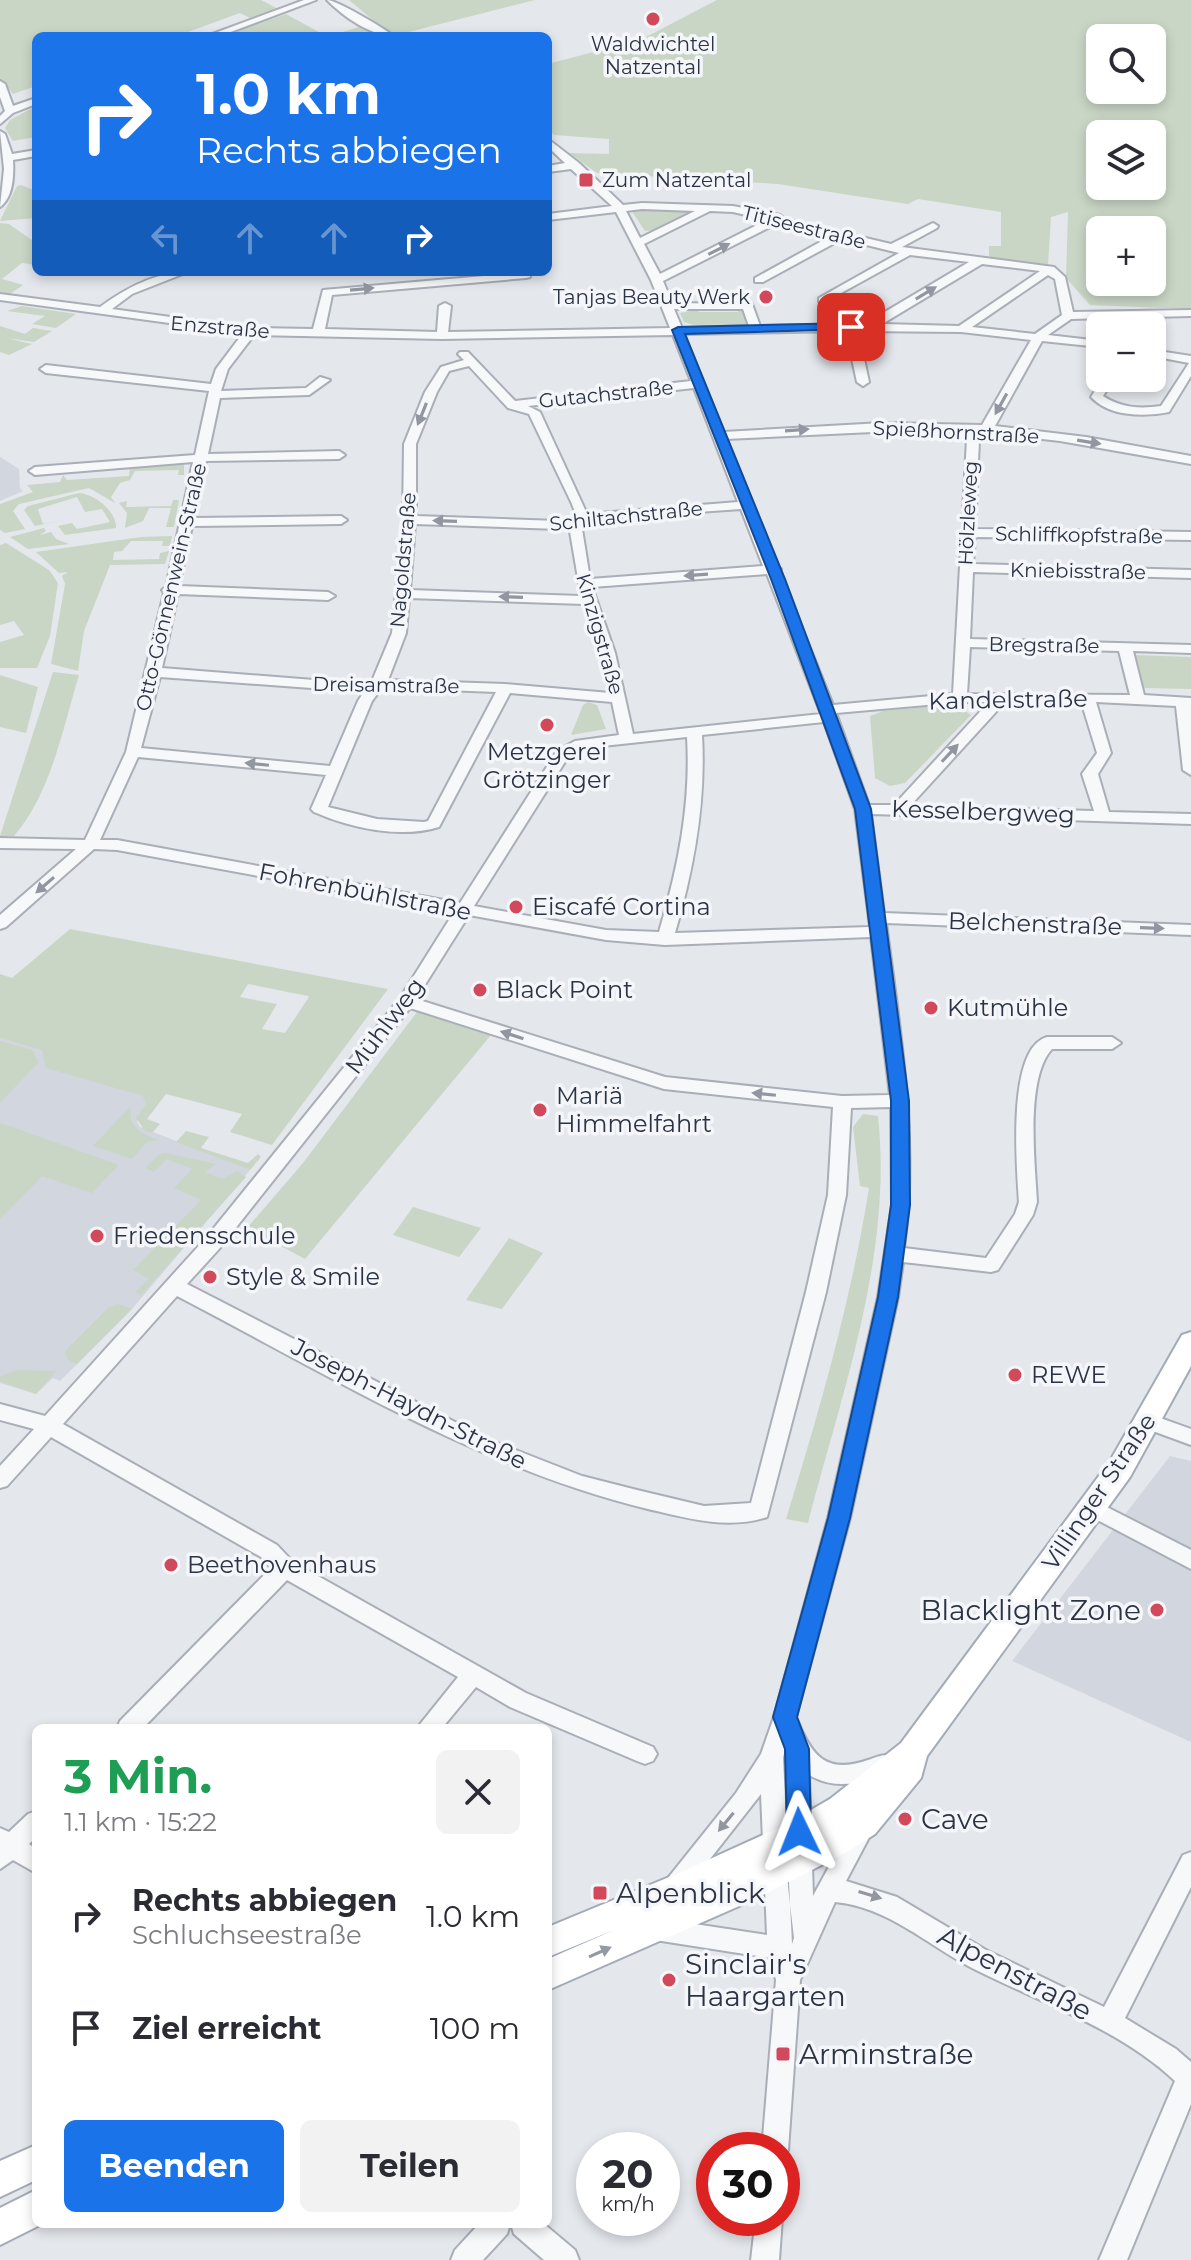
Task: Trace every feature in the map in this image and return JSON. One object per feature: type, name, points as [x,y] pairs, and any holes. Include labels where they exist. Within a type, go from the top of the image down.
[{"type":"main road","name":"Villinger Straße","points":[[552,1973],[652,1929],[786,1853],[853,1801],[903,1756],[1093,1508],[1149,1422],[1191,1342]]},
{"type":"main road","name":"Villinger Straße","points":[[552,1940],[668,1892],[864,1824],[910,1769],[903,1756]]},
{"type":"main road","points":[[0,2179],[32,2164]]},
{"type":"main road","points":[[0,2227],[32,2210]]},
{"type":"street","points":[[223,32],[312,0]]},
{"type":"street","points":[[331,0],[348,14],[382,32]]},
{"type":"street","points":[[0,84],[10,111]]},
{"type":"street","points":[[0,121],[10,111],[32,103]]},
{"type":"street","points":[[0,134],[10,157],[8,187],[0,204]]},
{"type":"street","points":[[552,145],[619,207],[657,280],[774,569],[863,809],[900,1101],[901,1205],[888,1297],[839,1518],[785,1717],[771,1758],[744,1800],[668,1892]]},
{"type":"street","points":[[10,157],[32,154]]},
{"type":"street","points":[[552,168],[575,165]]},
{"type":"street","name":"Titiseestraße","points":[[552,216],[619,207],[711,207],[780,218],[908,252],[1050,269]]},
{"type":"street","points":[[638,243],[711,207]]},
{"type":"street","points":[[657,280],[780,218]]},
{"type":"street","name":"Titiseestraße","points":[[892,248],[933,226]]},
{"type":"street","points":[[759,280],[840,236]]},
{"type":"street","points":[[823,300],[908,252]]},
{"type":"street","points":[[876,327],[877,321],[979,261]]},
{"type":"street","points":[[961,329],[1050,269],[1060,277],[1068,316],[1191,313]]},
{"type":"street","points":[[101,312],[128,292],[172,276]]},
{"type":"street","points":[[318,334],[327,292],[504,276]]},
{"type":"street","points":[[527,276],[531,291]]},
{"type":"street","name":"Enzstraße","points":[[0,297],[251,331],[318,334],[458,336],[876,327],[961,329],[1086,342]]},
{"type":"street","points":[[442,336],[445,306]]},
{"type":"street","points":[[668,306],[748,306],[755,328]]},
{"type":"street","name":"Hölzleweg","points":[[960,698],[973,439],[990,425],[1039,336],[1068,316]]},
{"type":"street","points":[[851,327],[863,382]]},
{"type":"street","name":"Otto-Gönnenwein-Straße","points":[[90,845],[133,752],[222,369],[251,331]]},
{"type":"street","name":"Kinzigstraße","points":[[458,336],[462,352],[512,405],[534,412],[578,504],[579,520],[575,529],[584,584],[608,653],[627,738]]},
{"type":"street","points":[[1100,392],[1097,397],[1104,404],[1153,412],[1165,409],[1191,363],[1166,357]]},
{"type":"street","name":"Nagoldstraße","points":[[471,362],[445,369],[431,392],[410,444],[409,520],[399,633],[384,675],[374,686],[319,809],[350,819],[429,827],[505,688]]},
{"type":"street","points":[[46,369],[215,392],[309,391],[324,380]]},
{"type":"street","name":"Gutachstraße","points":[[512,405],[700,384]]},
{"type":"street","name":"Spießhornstraße","points":[[720,436],[868,427],[983,429],[1063,438],[1191,460]]},
{"type":"street","points":[[35,471],[199,458],[339,455]]},
{"type":"street","name":"Schiltachstraße","points":[[409,520],[559,525],[598,515],[747,505]]},
{"type":"street","points":[[185,522],[341,520]]},
{"type":"street","name":"Schliffkopfstraße","points":[[967,533],[1191,536]]},
{"type":"street","name":"Kniebisstraße","points":[[965,568],[1191,574]]},
{"type":"street","points":[[584,584],[774,569]]},
{"type":"street","points":[[169,590],[328,596]]},
{"type":"street","points":[[402,594],[589,600]]},
{"type":"street","name":"Bregstraße","points":[[962,643],[1191,649]]},
{"type":"street","points":[[1125,647],[1138,699]]},
{"type":"street","name":"Dreisamstraße","points":[[154,672],[374,686],[505,688],[619,698]]},
{"type":"street","points":[[898,810],[1002,697]]},
{"type":"street","name":"Kandelstraße","points":[[828,713],[960,698],[1087,697],[1187,702]]},
{"type":"street","name":"Kesselbergweg","points":[[1087,697],[1104,753],[1090,774],[1103,816]]},
{"type":"street","points":[[1187,702],[1191,770]]},
{"type":"street","name":"Mühlweg","points":[[0,1480],[22,1459],[48,1425],[276,1167],[406,1001],[467,910],[562,754],[580,744],[828,713]]},
{"type":"street","points":[[665,940],[687,858],[695,796],[694,732]]},
{"type":"street","points":[[133,752],[335,771]]},
{"type":"street","name":"Kesselbergweg","points":[[863,809],[1191,819]]},
{"type":"street","name":"Fohrenbühlstraße","points":[[0,843],[117,845],[606,935],[665,940],[879,925]]},
{"type":"street","points":[[0,924],[90,845]]},
{"type":"street","name":"Belchenstraße","points":[[879,925],[1191,930]]},
{"type":"street","points":[[406,1001],[664,1083],[842,1102],[900,1101]]},
{"type":"street","points":[[894,1254],[991,1265],[1024,1215],[1028,1202],[1026,1111],[1037,1051],[1047,1043],[1112,1043]]},
{"type":"street","name":"Joseph-Haydn-Straße","points":[[174,1286],[483,1446],[535,1468],[586,1485],[704,1514],[760,1511],[816,1292],[837,1195],[842,1102]]},
{"type":"street","points":[[0,1412],[48,1425],[269,1551],[285,1568],[518,1700],[645,1754]]},
{"type":"street","points":[[1149,1422],[1191,1437]]},
{"type":"street","points":[[1093,1508],[1191,1560]]},
{"type":"street","points":[[132,1724],[285,1568]]},
{"type":"street","points":[[431,1724],[474,1674]]},
{"type":"street","points":[[785,1717],[797,1749],[815,1770],[842,1778],[903,1756]]},
{"type":"street","points":[[776,2132],[788,1980],[780,1948],[797,1749]]},
{"type":"street","points":[[771,1758],[786,1853],[807,1941]]},
{"type":"street","points":[[32,1824],[4,1848],[32,1860]]},
{"type":"street","points":[[788,1980],[828,1891],[864,1824]]},
{"type":"street","points":[[1110,2022],[1191,1863]]},
{"type":"street","name":"Alpenstraße","points":[[828,1891],[854,1890],[881,1898],[974,1957],[1110,2022],[1166,2056],[1190,2079]]},
{"type":"street","points":[[652,1929],[780,1948]]},
{"type":"street","points":[[1113,2260],[1190,2079]]},
{"type":"street","points":[[465,2260],[493,2228]]},
{"type":"street","points":[[529,2228],[565,2260]]},
{"type":"street","points":[[765,2260],[767,2236]]},
{"type":"shaded area","points":[[0,457],[19,469],[20,488],[23,491],[0,501]]},
{"type":"shaded area","name":"Friedensschule","points":[[0,1038],[164,1082],[144,1107],[137,1122],[140,1127],[250,1170],[132,1309],[60,1381],[53,1378],[36,1394],[0,1383]]},
{"type":"shaded area","points":[[1170,1456],[1191,1461],[1191,1742],[1012,1661]]},
{"type":"green space","points":[[0,0],[261,0],[280,10],[252,19],[240,13],[188,32],[32,32],[32,87],[13,94],[0,79]]},
{"type":"green space","points":[[349,0],[535,0],[409,32],[343,32],[375,22]]},
{"type":"green space","points":[[717,0],[1191,0],[1191,309],[1090,305],[1066,278],[1068,212],[1051,217],[1048,265],[995,260],[989,256],[989,246],[1001,246],[1001,212],[918,199],[908,204],[778,184],[597,173],[569,153],[609,154],[609,139],[552,133],[552,63],[642,39]]},
{"type":"green space","points":[[286,14],[319,32],[235,32]]},
{"type":"green space","points":[[32,108],[32,138],[13,141],[5,128],[10,120]]},
{"type":"green space","points":[[17,186],[32,189],[32,218],[0,221]]},
{"type":"green space","points":[[631,210],[692,210],[693,213],[659,230],[645,231]]},
{"type":"green space","points":[[0,223],[9,224],[32,240],[32,264],[22,263],[2,279],[23,285],[10,294],[0,292]]},
{"type":"green space","points":[[22,306],[76,314],[56,328],[32,324],[45,316],[7,311]]},
{"type":"green space","points":[[738,308],[744,311],[747,324],[694,325],[684,322],[680,313],[698,309],[699,312],[738,312]]},
{"type":"green space","points":[[0,326],[25,334],[33,328],[52,331],[34,342],[6,338],[32,344],[9,355],[0,352]]},
{"type":"green space","points":[[184,464],[184,475],[178,475],[179,470],[135,471],[130,480],[120,483],[111,497],[115,503],[89,488],[19,504],[13,511],[25,529],[5,533],[0,530],[0,504],[33,492],[27,485],[60,482],[63,475],[67,480],[129,476],[130,467]]},
{"type":"green space","points":[[79,493],[104,505],[113,516],[116,528],[65,535],[58,526],[72,523],[77,529],[110,522],[102,509],[85,512],[77,497],[38,509],[43,524],[64,520],[35,526],[24,510],[28,506]]},
{"type":"green space","points":[[173,500],[179,500],[174,527],[166,527],[171,508],[149,508],[143,521],[125,528],[127,513],[119,503],[127,501],[126,507],[171,506]]},
{"type":"green space","points":[[44,528],[46,531],[40,535],[51,532],[56,539],[69,544],[28,549],[10,537]]},
{"type":"green space","points":[[172,536],[170,546],[162,546],[163,541],[131,541],[122,551],[114,552],[113,560],[159,559],[160,553],[169,551],[165,564],[110,565],[84,631],[78,671],[51,664],[65,584],[62,576],[68,572],[59,573],[36,552],[141,537]]},
{"type":"green space","points":[[6,543],[49,570],[58,583],[50,636],[37,668],[0,668],[0,642],[24,635],[14,621],[0,625],[0,545]]},
{"type":"green space","points":[[1134,655],[1191,657],[1191,689],[1140,688]]},
{"type":"green space","points":[[53,672],[79,675],[54,759],[27,819],[14,836],[0,836]]},
{"type":"green space","points":[[0,675],[38,687],[26,733],[0,727]]},
{"type":"green space","points":[[588,702],[597,705],[606,729],[571,735],[583,705]]},
{"type":"green space","points":[[955,704],[971,715],[905,783],[890,786],[875,778],[870,716],[883,711]]},
{"type":"green space","points":[[70,929],[388,989],[272,1145],[230,1132],[242,1114],[166,1094],[147,1119],[160,1124],[152,1133],[145,1131],[136,1118],[146,1104],[143,1096],[46,1068],[42,1050],[0,1038],[0,974],[12,978]],"holes":[[[248,984],[308,996],[285,1033],[262,1029],[277,1004],[240,997]]]},
{"type":"green space","points":[[417,1012],[491,1035],[305,1259],[247,1228],[303,1163]]},
{"type":"green space","points":[[0,1041],[32,1050],[39,1062],[0,1103]]},
{"type":"green space","points":[[131,1106],[133,1124],[141,1132],[158,1140],[147,1142],[132,1159],[93,1146]]},
{"type":"green space","points":[[863,1114],[878,1116],[881,1168],[878,1220],[861,1322],[808,1523],[786,1519],[834,1355],[862,1230],[869,1188],[860,1186],[853,1127]]},
{"type":"green space","points":[[0,1123],[119,1165],[92,1193],[42,1176],[0,1219]]},
{"type":"green space","points":[[186,1131],[209,1137],[201,1148],[248,1163],[258,1154],[261,1157],[250,1170],[176,1142]]},
{"type":"green space","points":[[165,1153],[216,1164],[205,1172],[222,1179],[237,1171],[246,1177],[141,1295],[135,1292],[149,1279],[133,1270],[201,1200],[174,1188],[192,1169],[167,1159],[154,1172],[145,1168],[158,1155]]},
{"type":"green space","points":[[413,1207],[481,1228],[459,1257],[393,1235]]},
{"type":"green space","points":[[509,1238],[543,1253],[502,1309],[466,1300]]},
{"type":"green space","points":[[118,1304],[132,1309],[77,1364],[67,1359],[65,1351],[108,1308]]},
{"type":"green space","points":[[16,1370],[56,1371],[36,1394],[0,1381],[0,1377]]},
{"type":"place","name":"Waldwichtel Natzental","points":[[653,19]]},
{"type":"place","name":"Zum Natzental","points":[[586,180]]},
{"type":"place","name":"Tanjas Beauty Werk","points":[[766,297]]},
{"type":"place","name":"Metzgerei Grötzinger","points":[[547,725]]},
{"type":"place","name":"Eiscafé Cortina","points":[[516,907]]},
{"type":"place","name":"Black Point","points":[[480,990]]},
{"type":"place","name":"Kutmühle","points":[[931,1008]]},
{"type":"place","name":"Mariä Himmelfahrt","points":[[540,1110]]},
{"type":"place","name":"Friedensschule","points":[[97,1236]]},
{"type":"place","name":"Style & Smile","points":[[210,1277]]},
{"type":"place","name":"REWE","points":[[1015,1375]]},
{"type":"place","name":"Beethovenhaus","points":[[171,1565]]},
{"type":"place","name":"Blacklight Zone","points":[[1157,1610]]},
{"type":"place","name":"Cave","points":[[905,1819]]},
{"type":"place","name":"Alpenblick","points":[[600,1893]]},
{"type":"place","name":"Sinclair's Haargarten","points":[[669,1980]]},
{"type":"place","name":"Arminstraße","points":[[783,2054]]},
{"type":"route","points":[[799,1832],[797,1749],[785,1717],[806,1630],[839,1518],[888,1297],[901,1205],[900,1101],[863,809],[778,579],[678,330],[851,327]]}]
